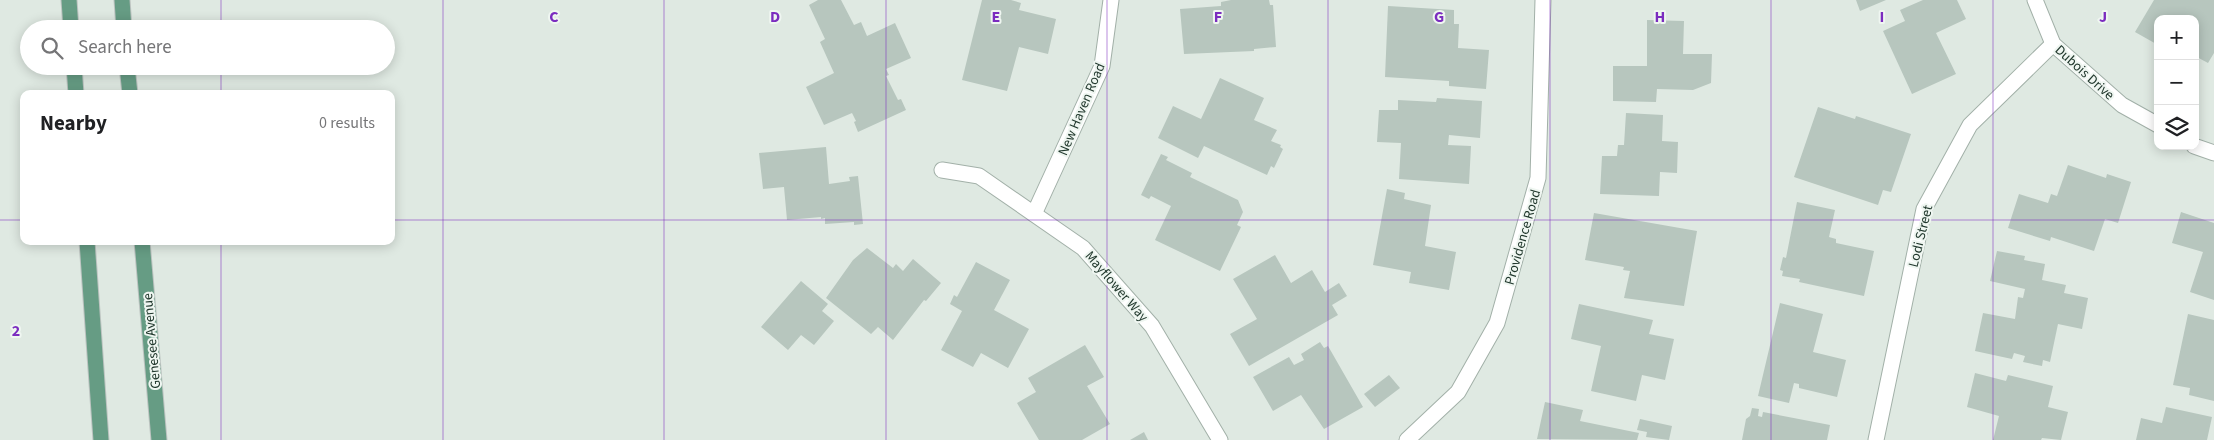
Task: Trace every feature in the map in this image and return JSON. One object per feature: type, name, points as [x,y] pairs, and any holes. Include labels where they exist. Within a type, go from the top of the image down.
[{"type":"main road","points":[[69,0],[70,20]]},
{"type":"main road","points":[[122,0],[123,20]]},
{"type":"main road","points":[[75,75],[76,90]]},
{"type":"main road","points":[[128,75],[130,90]]},
{"type":"main road","points":[[87,245],[101,440]]},
{"type":"main road","name":"Genesee Avenue","points":[[142,245],[159,440]]},
{"type":"street","name":"New Haven Road","points":[[1034,214],[1102,66],[1111,0]]},
{"type":"street","name":"Providence Road","points":[[1407,440],[1458,392],[1497,323],[1538,178],[1543,0]]},
{"type":"street","name":"Dubois Drive","points":[[2035,0],[2053,44],[2122,104],[2154,123]]},
{"type":"street","name":"Lodi Street","points":[[1876,440],[1924,209],[1970,125],[2053,44]]},
{"type":"street","points":[[2199,148],[2214,153]]},
{"type":"street","name":"Mayflower Way","points":[[942,170],[979,176],[1083,248],[1152,326],[1220,440]]},
{"type":"building","points":[[818,0],[841,0],[854,25],[861,22],[867,36],[895,23],[911,58],[886,69],[889,75],[886,76],[898,100],[901,99],[906,110],[858,132],[852,113],[824,125],[806,87],[834,73],[820,42],[825,39],[809,5]]},
{"type":"building","points":[[982,0],[1011,0],[1021,3],[1019,10],[1056,19],[1048,54],[1019,47],[1007,91],[962,80]]},
{"type":"building","points":[[1231,0],[1269,0],[1270,5],[1273,5],[1276,47],[1254,49],[1254,51],[1184,54],[1180,9],[1221,6],[1221,2]]},
{"type":"building","points":[[1856,0],[1886,0],[1860,11]]},
{"type":"building","points":[[1923,0],[1957,0],[1966,19],[1936,33],[1956,74],[1912,94],[1883,31],[1905,21],[1900,10]]},
{"type":"building","points":[[2154,0],[2214,0],[2214,53],[2208,63],[2199,58],[2199,15],[2154,15],[2154,43],[2135,32]]},
{"type":"building","points":[[1388,6],[1454,10],[1454,24],[1459,24],[1458,48],[1489,50],[1486,89],[1449,86],[1449,81],[1385,77]]},
{"type":"building","points":[[1647,20],[1684,21],[1683,54],[1712,54],[1711,83],[1693,90],[1657,89],[1656,102],[1613,101],[1613,66],[1647,66]]},
{"type":"building","points":[[1220,78],[1264,98],[1254,120],[1277,130],[1271,141],[1281,145],[1280,147],[1283,149],[1274,168],[1271,166],[1267,175],[1204,146],[1198,158],[1158,138],[1173,106],[1201,119]]},
{"type":"building","points":[[1437,98],[1482,101],[1480,138],[1449,135],[1448,145],[1471,146],[1469,184],[1399,179],[1401,143],[1377,142],[1379,110],[1398,110],[1398,100],[1436,102]]},
{"type":"building","points":[[1818,107],[1855,119],[1856,116],[1911,134],[1891,192],[1883,190],[1878,205],[1794,177]]},
{"type":"building","points":[[1626,113],[1663,115],[1662,141],[1678,142],[1677,173],[1660,172],[1659,196],[1600,194],[1602,156],[1617,156],[1618,145],[1624,145]]},
{"type":"building","points":[[826,147],[829,184],[850,181],[849,177],[858,176],[863,224],[854,225],[854,222],[825,224],[825,218],[821,219],[821,217],[787,220],[784,187],[763,189],[759,153]]},
{"type":"building","points":[[1161,154],[1168,157],[1166,160],[1192,173],[1190,177],[1238,200],[1243,212],[1237,225],[1241,227],[1220,271],[1155,240],[1171,206],[1151,196],[1149,199],[1141,195]]},
{"type":"building","points":[[2068,165],[2106,178],[2107,174],[2131,182],[2118,223],[2105,219],[2094,251],[2051,237],[2050,241],[2008,228],[2019,194],[2048,203],[2051,194],[2057,196]]},
{"type":"building","points":[[1387,189],[1405,193],[1404,199],[1431,205],[1425,246],[1456,252],[1449,290],[1409,283],[1411,272],[1373,265]]},
{"type":"building","points":[[1797,202],[1835,210],[1829,237],[1836,239],[1836,243],[1874,251],[1864,296],[1799,282],[1800,279],[1782,276],[1783,271],[1780,270],[1783,257],[1786,258]]},
{"type":"building","points":[[2181,212],[2214,223],[2214,300],[2190,292],[2203,252],[2172,243]]},
{"type":"building","points":[[1594,213],[1697,231],[1684,306],[1624,298],[1630,271],[1623,270],[1624,267],[1585,260]]},
{"type":"building","points":[[867,248],[893,268],[896,264],[903,271],[913,259],[941,283],[926,301],[924,300],[893,340],[878,327],[871,334],[826,298],[853,260]]},
{"type":"building","points":[[1997,251],[2025,256],[2024,260],[2045,264],[2042,280],[2066,285],[2064,293],[2088,298],[2082,329],[2058,324],[2050,362],[2043,360],[2042,366],[2023,362],[2025,356],[2014,353],[2012,359],[1975,351],[1983,313],[2015,319],[2018,297],[2023,298],[2025,289],[1990,281]]},
{"type":"building","points":[[1275,255],[1291,283],[1312,270],[1325,292],[1339,283],[1347,296],[1332,305],[1338,315],[1249,366],[1230,334],[1257,319],[1233,279]]},
{"type":"building","points":[[976,262],[1010,280],[994,310],[1029,329],[1008,368],[981,353],[973,367],[941,350],[962,311],[950,304],[954,295],[957,297]]},
{"type":"building","points":[[801,281],[828,304],[822,311],[834,321],[814,345],[801,335],[788,350],[761,327]]},
{"type":"building","points":[[1780,303],[1823,314],[1813,352],[1846,360],[1837,397],[1799,388],[1799,384],[1794,383],[1789,403],[1758,396]]},
{"type":"building","points":[[1579,304],[1653,320],[1649,334],[1674,339],[1665,380],[1642,375],[1636,401],[1591,391],[1601,346],[1571,339]]},
{"type":"building","points":[[2188,314],[2214,320],[2214,401],[2189,395],[2190,388],[2173,385]]},
{"type":"building","points":[[1320,342],[1324,348],[1328,346],[1363,407],[1324,429],[1301,395],[1273,411],[1253,377],[1289,357],[1294,365],[1304,360],[1301,354]]},
{"type":"building","points":[[1085,345],[1104,377],[1087,386],[1110,424],[1082,440],[1039,440],[1017,403],[1036,392],[1028,378]]},
{"type":"building","points":[[1975,373],[2006,381],[2008,375],[2053,386],[2048,407],[2068,412],[2061,440],[2042,438],[2041,440],[1993,440],[1999,416],[1967,407]]},
{"type":"building","points":[[1389,375],[1400,388],[1375,407],[1364,394]]},
{"type":"building","points":[[1545,402],[1583,410],[1580,421],[1639,433],[1637,440],[1537,439]]},
{"type":"building","points":[[2166,407],[2212,417],[2207,440],[2136,440],[2141,418],[2162,423]]},
{"type":"building","points":[[1752,408],[1759,409],[1758,416],[1762,417],[1763,412],[1830,425],[1827,440],[1742,440],[1746,419],[1750,416]]},
{"type":"building","points":[[1640,419],[1672,426],[1669,440],[1646,437],[1647,432],[1637,430]]},
{"type":"building","points":[[1144,432],[1148,440],[1130,440]]}]
